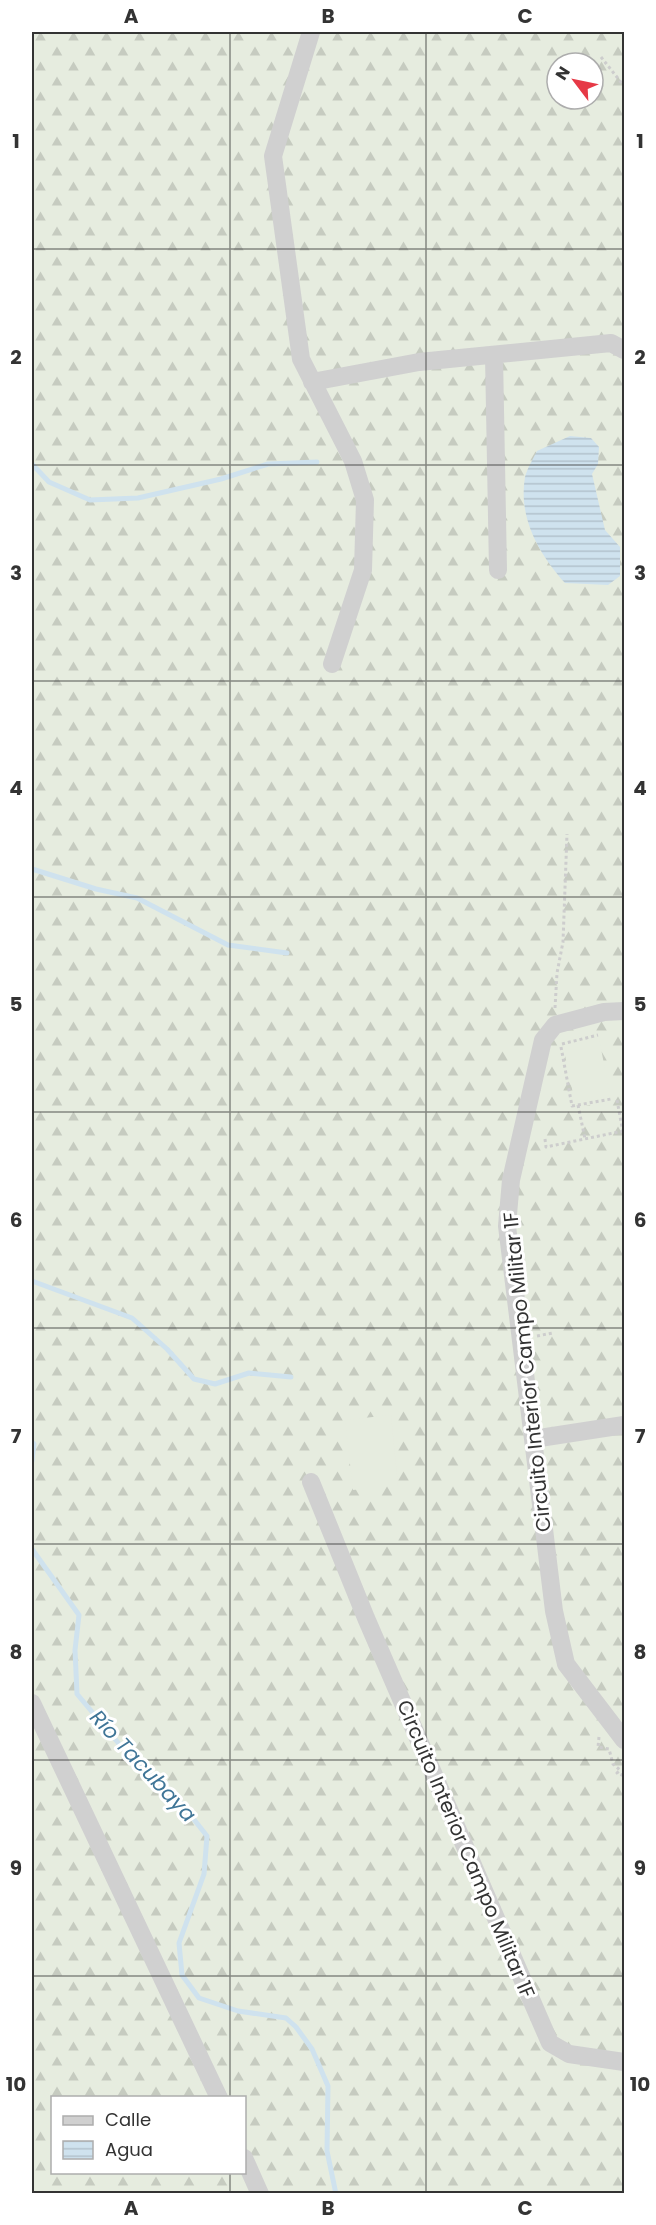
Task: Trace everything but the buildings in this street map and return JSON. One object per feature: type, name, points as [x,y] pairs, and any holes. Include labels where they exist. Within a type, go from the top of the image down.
[{"type":"street","points":[[311,32],[273,156],[301,359],[353,461],[365,500],[363,570],[332,664]]},
{"type":"street","points":[[312,382],[419,362],[611,343],[624,350]]},
{"type":"street","points":[[494,356],[498,570]]},
{"type":"street","name":"Circuito Interior Campo Militar 1F","points":[[624,1011],[604,1012],[555,1025],[543,1040],[511,1180],[507,1226],[554,1611],[566,1664],[624,1740]]},
{"type":"street","points":[[533,1439],[624,1425]]},
{"type":"street","name":"Circuito Interior Campo Militar 1F","points":[[311,1482],[371,1629],[550,2043],[569,2054],[624,2062]]},
{"type":"street","points":[[32,1703],[219,2096]]},
{"type":"street","points":[[246,2162],[260,2193]]},
{"type":"path","points":[[605,62],[624,86]]},
{"type":"path","points":[[555,1012],[557,973],[563,942],[567,834]]},
{"type":"path","points":[[553,1046],[598,1035]]},
{"type":"path","points":[[560,1044],[573,1106],[611,1099]]},
{"type":"path","points":[[617,1100],[624,1138]]},
{"type":"path","points":[[578,1106],[585,1139]]},
{"type":"path","points":[[545,1139],[546,1147],[623,1131]]},
{"type":"path","points":[[528,1337],[553,1333]]},
{"type":"path","points":[[599,1736],[598,1747],[609,1749],[613,1764],[620,1770],[617,1773],[624,1776]]},
{"type":"green space","points":[[32,32],[624,32],[624,2193],[32,2193]]},
{"type":"green space","points":[[598,1033],[611,1100],[576,1108],[562,1041]]},
{"type":"green space","points":[[391,1415],[398,1485],[353,1490],[345,1420]]},
{"type":"water","points":[[570,436],[591,438],[599,447],[598,464],[592,474],[605,530],[620,547],[620,576],[608,585],[565,583],[539,548],[528,521],[524,492],[525,477],[530,464],[537,451]]},
{"type":"waterway","points":[[32,464],[49,482],[90,500],[138,498],[221,479],[268,464],[317,462]]},
{"type":"waterway","points":[[32,869],[96,889],[137,898],[228,945],[287,953]]},
{"type":"waterway","points":[[32,1281],[132,1318],[167,1349],[194,1379],[215,1384],[249,1373],[291,1377]]},
{"type":"waterway","name":"Río Tacubaya","points":[[32,1442],[34,1444],[32,1461]]},
{"type":"waterway","name":"Río Tacubaya","points":[[32,1549],[79,1615],[75,1650],[77,1694],[131,1758],[177,1798],[207,1836],[204,1874],[179,1943],[182,1975],[199,1998],[238,2011],[286,2018],[296,2027],[312,2049],[328,2086],[327,2151],[336,2194]]}]
